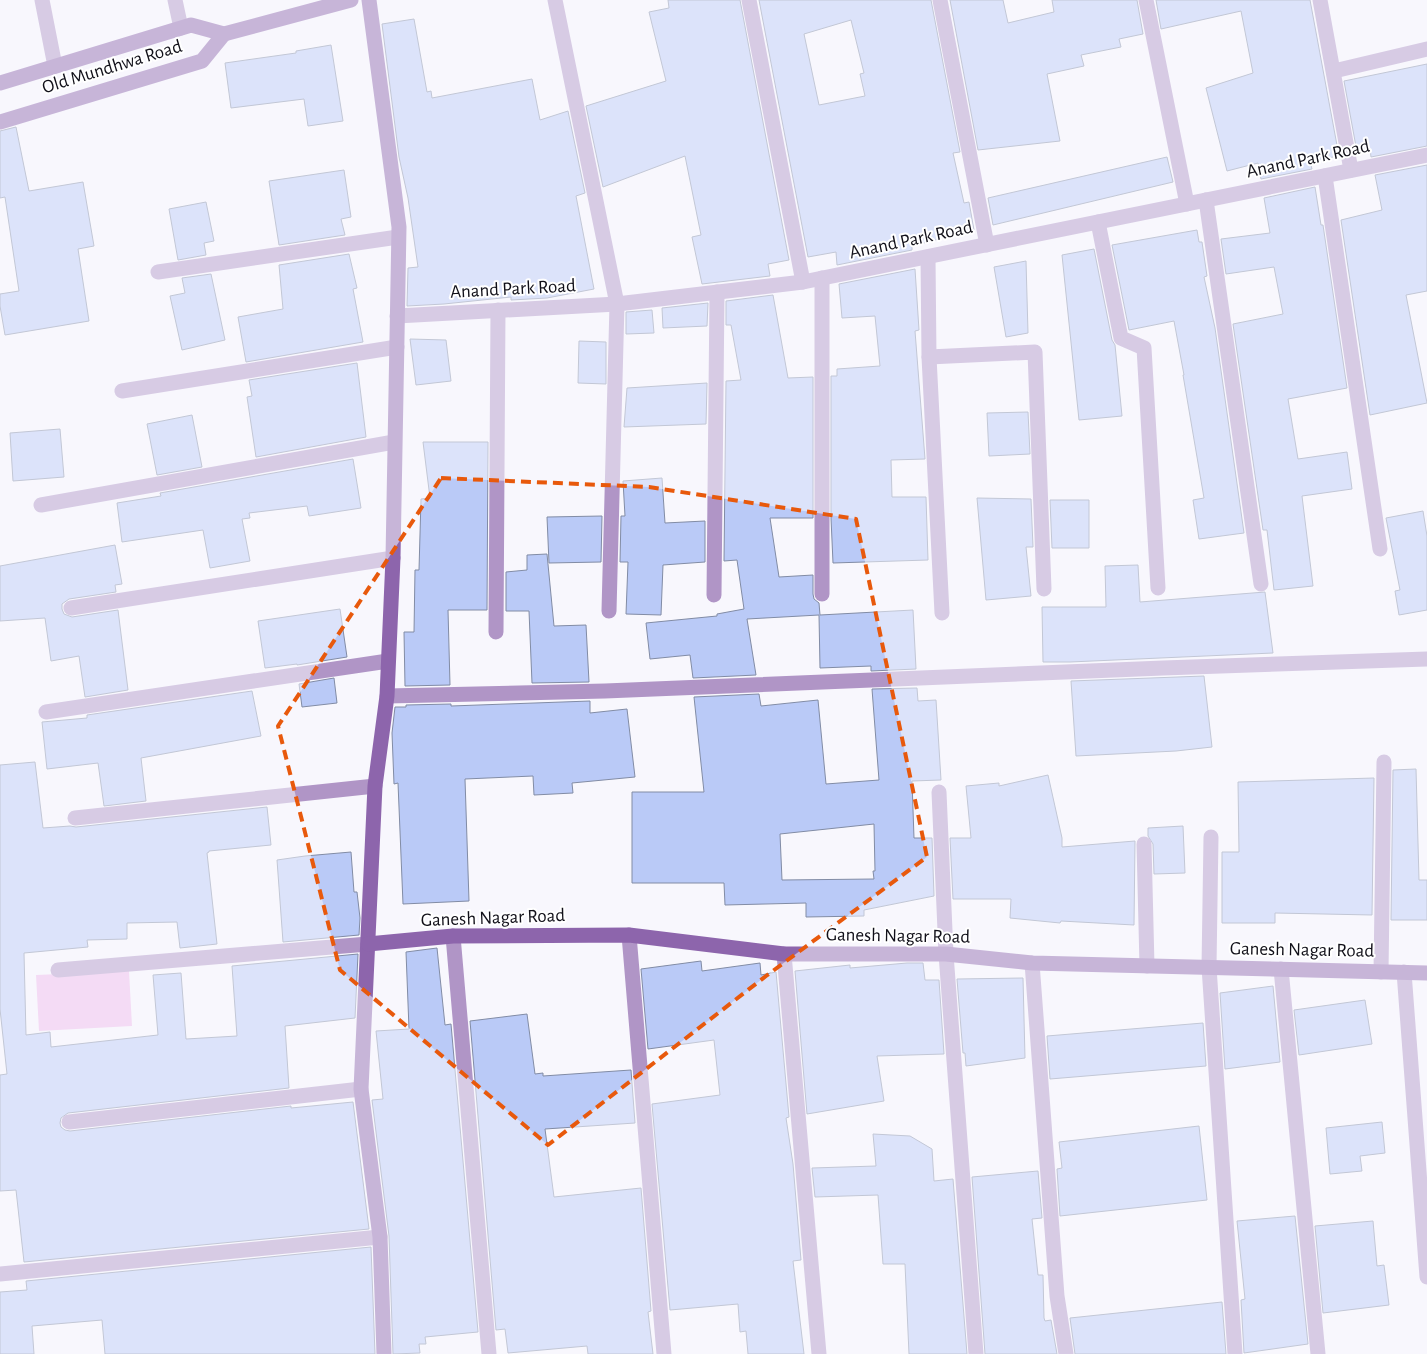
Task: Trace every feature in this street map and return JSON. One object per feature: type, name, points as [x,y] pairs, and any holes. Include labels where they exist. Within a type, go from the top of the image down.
[{"type":"street","points":[[42,0],[55,66]]},
{"type":"street","points":[[175,0],[180,28]]},
{"type":"street","points":[[224,34],[351,0]]},
{"type":"street","points":[[369,0],[399,226],[393,558],[387,696],[375,786],[361,1089],[380,1237],[384,1354]]},
{"type":"street","points":[[555,0],[617,304],[609,611]]},
{"type":"street","points":[[749,0],[803,282]]},
{"type":"street","points":[[940,0],[987,245]]},
{"type":"street","points":[[1146,0],[1187,204]]},
{"type":"street","points":[[1320,0],[1351,170]]},
{"type":"street","name":"Old Mundhwa Road","points":[[0,83],[191,25],[224,34],[202,61],[0,122]]},
{"type":"street","points":[[1334,71],[1427,49]]},
{"type":"street","name":"Anand Park Road","points":[[397,316],[617,304],[803,282],[1427,155]]},
{"type":"street","points":[[1325,176],[1380,549]]},
{"type":"street","points":[[1206,200],[1261,584]]},
{"type":"street","points":[[1098,222],[1120,338],[1144,348],[1158,588]]},
{"type":"street","points":[[158,272],[398,237]]},
{"type":"street","points":[[928,257],[929,356],[942,613]]},
{"type":"street","points":[[822,278],[822,594]]},
{"type":"street","points":[[714,595],[717,292]]},
{"type":"street","points":[[496,632],[498,310]]},
{"type":"street","points":[[122,391],[396,347]]},
{"type":"street","points":[[929,356],[1035,352],[1044,589]]},
{"type":"street","points":[[41,505],[394,442]]},
{"type":"street","points":[[71,608],[393,558]]},
{"type":"street","points":[[387,696],[605,691],[1172,667],[1427,659]]},
{"type":"street","points":[[46,712],[388,660]]},
{"type":"street","points":[[1382,972],[1384,762]]},
{"type":"street","points":[[75,818],[375,786]]},
{"type":"street","points":[[939,792],[946,954],[976,1354]]},
{"type":"street","points":[[1211,837],[1209,967],[1235,1354]]},
{"type":"street","points":[[1144,844],[1147,966]]},
{"type":"street","points":[[629,935],[664,1354]]},
{"type":"street","name":"Ganesh Nagar Road","points":[[368,944],[453,936],[629,935],[784,954],[946,954],[1032,963],[1427,973]]},
{"type":"street","points":[[453,936],[489,1354]]},
{"type":"street","points":[[58,970],[368,944]]},
{"type":"street","points":[[784,954],[819,1354]]},
{"type":"street","points":[[1032,963],[1057,1296],[1066,1354]]},
{"type":"street","points":[[1281,969],[1318,1354]]},
{"type":"street","points":[[1404,972],[1427,1277]]},
{"type":"street","points":[[69,1122],[361,1089]]},
{"type":"street","points":[[0,1274],[380,1237]]},
{"type":"highlighted area","points":[[441,478],[649,487],[856,519],[927,857],[766,976],[548,1145],[340,970],[278,726]]},
{"type":"shaded area","points":[[129,971],[132,1026],[39,1031],[36,975]]},
{"type":"building","points":[[668,0],[740,0],[789,260],[768,264],[770,276],[702,284],[692,237],[701,235],[685,156],[603,187],[586,106],[666,81],[649,12],[669,8]]},
{"type":"building","points":[[759,0],[931,0],[960,152],[953,153],[964,203],[969,202],[974,230],[912,246],[912,250],[837,265],[836,252],[808,257]],"holes":[[[851,20],[864,73],[860,74],[865,96],[819,105],[804,34]]]},
{"type":"building","points":[[950,0],[1003,0],[1008,23],[1054,12],[1052,0],[1137,0],[1143,34],[1119,39],[1121,47],[1081,55],[1084,66],[1047,74],[1060,141],[978,150]]},
{"type":"building","points":[[1156,0],[1310,0],[1339,156],[1310,161],[1312,169],[1261,179],[1258,163],[1227,171],[1206,88],[1253,73],[1241,11],[1161,29]]},
{"type":"building","points":[[414,19],[427,92],[431,91],[432,98],[532,79],[540,120],[568,111],[585,193],[576,196],[594,289],[547,298],[511,300],[511,297],[407,306],[408,268],[418,267],[408,198],[399,157],[382,24]]},
{"type":"building","points":[[331,45],[343,121],[308,126],[304,99],[231,108],[225,63],[296,53],[296,51]]},
{"type":"building","points":[[1427,64],[1427,146],[1371,157],[1370,149],[1357,152],[1344,81]]},
{"type":"building","points":[[16,127],[29,191],[83,182],[94,246],[78,249],[89,321],[5,335],[0,294],[19,291],[5,197],[0,198],[0,131]]},
{"type":"building","points":[[1167,157],[1173,182],[993,225],[988,198]]},
{"type":"building","points":[[1427,165],[1427,291],[1406,295],[1427,403],[1370,415],[1341,220],[1382,210],[1375,175]]},
{"type":"building","points":[[344,170],[351,217],[341,219],[345,235],[279,245],[269,181]]},
{"type":"building","points":[[1315,187],[1321,225],[1323,225],[1347,388],[1288,399],[1298,459],[1347,452],[1352,489],[1302,496],[1313,586],[1274,590],[1267,530],[1263,530],[1233,324],[1283,314],[1274,267],[1226,274],[1221,239],[1270,233],[1264,198]]},
{"type":"building","points":[[206,202],[214,241],[204,243],[206,255],[178,260],[169,209]]},
{"type":"building","points":[[1197,230],[1199,242],[1202,242],[1207,276],[1204,277],[1215,328],[1244,533],[1199,539],[1193,500],[1204,498],[1174,321],[1129,330],[1112,245]]},
{"type":"building","points":[[1094,249],[1112,340],[1115,345],[1122,416],[1079,420],[1062,255]]},
{"type":"building","points":[[349,254],[357,288],[353,289],[363,342],[246,362],[238,317],[283,309],[279,265]]},
{"type":"building","points":[[1026,261],[1028,333],[1006,337],[994,267]]},
{"type":"building","points":[[915,269],[919,330],[915,331],[925,459],[891,460],[892,497],[926,497],[928,560],[833,563],[831,518],[831,376],[837,376],[837,369],[880,366],[875,316],[842,318],[839,284]]},
{"type":"building","points":[[211,274],[225,340],[182,350],[170,296],[185,293],[182,278]]},
{"type":"building","points":[[773,295],[788,378],[813,377],[813,518],[770,518],[779,577],[813,575],[813,594],[814,599],[819,603],[820,615],[913,610],[916,669],[871,671],[871,666],[820,668],[819,615],[747,619],[756,675],[693,678],[690,655],[650,659],[646,623],[717,616],[717,614],[744,609],[737,560],[724,561],[726,381],[741,380],[731,325],[726,325],[726,301]]},
{"type":"building","points":[[708,303],[707,326],[663,328],[662,308]]},
{"type":"building","points":[[652,310],[654,333],[626,334],[626,312]]},
{"type":"building","points":[[410,339],[446,340],[451,381],[416,385]]},
{"type":"building","points":[[579,341],[606,342],[606,384],[578,383]]},
{"type":"building","points":[[357,363],[366,437],[256,457],[247,397],[252,396],[249,380]]},
{"type":"building","points":[[707,383],[706,424],[624,427],[627,388]]},
{"type":"building","points":[[1028,412],[1030,454],[989,456],[987,413]]},
{"type":"building","points":[[192,415],[202,467],[157,475],[147,424]]},
{"type":"building","points":[[60,429],[64,477],[13,481],[10,433]]},
{"type":"building","points":[[423,442],[488,442],[487,610],[448,610],[450,685],[405,686],[404,632],[414,632],[415,570],[419,570],[421,499],[430,498]]},
{"type":"building","points":[[353,459],[361,508],[309,516],[307,506],[249,513],[250,518],[242,519],[250,561],[210,568],[203,530],[122,542],[117,503],[161,496],[160,493]]},
{"type":"building","points":[[662,478],[665,523],[705,521],[705,562],[663,565],[661,615],[626,614],[628,562],[620,562],[621,516],[625,516],[623,481]]},
{"type":"building","points":[[977,498],[1031,499],[1033,547],[1026,547],[1031,596],[986,600]]},
{"type":"building","points":[[1050,500],[1089,500],[1089,548],[1052,548]]},
{"type":"building","points":[[1423,511],[1427,536],[1427,610],[1399,615],[1395,591],[1400,590],[1386,518]]},
{"type":"building","points":[[602,516],[601,562],[549,563],[547,517]]},
{"type":"building","points":[[115,545],[122,584],[115,585],[116,592],[69,599],[62,604],[62,609],[64,614],[72,617],[118,610],[128,690],[85,697],[79,656],[51,661],[45,618],[0,621],[0,566]]},
{"type":"building","points":[[547,554],[554,626],[586,625],[589,682],[532,683],[529,611],[506,611],[506,572],[527,570],[527,555]]},
{"type":"building","points":[[1138,565],[1140,602],[1265,592],[1273,653],[1043,662],[1042,607],[1106,607],[1105,566]]},
{"type":"building","points":[[340,609],[347,657],[265,668],[258,621]]},
{"type":"building","points":[[1204,676],[1212,747],[1176,751],[1076,756],[1071,681]]},
{"type":"building","points":[[334,678],[337,703],[302,707],[299,684]]},
{"type":"building","points":[[917,688],[918,701],[936,700],[941,780],[912,781],[914,838],[932,838],[934,896],[864,910],[864,916],[806,917],[806,903],[725,905],[724,883],[632,883],[632,792],[704,792],[694,697],[759,694],[761,706],[818,700],[826,784],[879,780],[872,689]],"holes":[[[874,824],[875,871],[873,871],[874,879],[782,880],[780,834]]]},
{"type":"building","points":[[252,691],[261,736],[141,758],[146,801],[104,806],[98,763],[47,769],[42,722],[87,718],[87,715]]},
{"type":"building","points":[[590,701],[590,713],[627,709],[635,777],[572,783],[573,793],[534,795],[533,776],[465,779],[469,901],[403,904],[398,783],[394,784],[392,733],[395,707],[406,707],[406,705],[451,704],[451,706]]},
{"type":"building","points":[[35,762],[43,828],[76,827],[267,807],[271,845],[209,851],[207,853],[217,944],[180,948],[177,922],[127,923],[127,939],[87,940],[88,947],[24,953],[26,1035],[50,1032],[51,1047],[158,1035],[153,975],[181,973],[186,1039],[237,1036],[232,966],[358,954],[355,1018],[285,1026],[289,1088],[68,1113],[61,1118],[61,1127],[70,1131],[291,1106],[291,1108],[353,1102],[369,1229],[24,1262],[16,1190],[0,1191],[0,1075],[7,1074],[0,1009],[0,765]]},
{"type":"building","points":[[1416,769],[1419,880],[1427,880],[1427,920],[1391,920],[1393,770]]},
{"type":"building","points":[[1048,775],[1062,838],[1062,847],[1135,841],[1134,925],[1061,921],[1060,923],[1010,918],[1011,899],[953,899],[950,838],[971,838],[966,786],[999,783],[999,786]]},
{"type":"building","points":[[1374,778],[1372,915],[1275,913],[1275,923],[1222,923],[1222,852],[1239,852],[1238,782]]},
{"type":"building","points":[[1183,826],[1185,873],[1154,874],[1153,844],[1148,836],[1148,828]]},
{"type":"building","points":[[351,852],[354,892],[357,892],[360,918],[359,935],[283,942],[277,860]]},
{"type":"building","points":[[437,948],[445,1025],[451,1024],[478,1332],[425,1337],[426,1344],[419,1344],[420,1353],[393,1354],[389,1236],[372,1100],[383,1099],[376,1031],[409,1029],[406,952]]},
{"type":"building","points":[[701,961],[702,971],[760,963],[761,975],[776,972],[789,1117],[786,1118],[793,1164],[801,1260],[793,1261],[804,1354],[748,1354],[746,1331],[740,1332],[738,1304],[670,1310],[652,1104],[720,1095],[714,1040],[648,1049],[641,969]]},
{"type":"building","points":[[923,963],[925,980],[939,980],[944,1054],[877,1056],[884,1101],[807,1114],[795,971],[850,965],[850,968]]},
{"type":"building","points":[[1023,978],[1025,1058],[966,1066],[965,1053],[963,1053],[957,979]]},
{"type":"building","points":[[1273,986],[1280,1062],[1225,1069],[1220,993]]},
{"type":"building","points":[[1365,1000],[1372,1044],[1299,1055],[1294,1010]]},
{"type":"building","points":[[527,1014],[535,1074],[543,1073],[543,1076],[631,1070],[635,1123],[545,1129],[554,1197],[641,1188],[651,1311],[648,1312],[653,1354],[588,1354],[587,1346],[508,1353],[505,1329],[496,1330],[470,1021]]},
{"type":"building","points":[[1203,1023],[1206,1066],[1050,1079],[1047,1036]]},
{"type":"building","points":[[1382,1122],[1385,1153],[1360,1156],[1362,1171],[1330,1174],[1326,1128]]},
{"type":"building","points":[[1199,1126],[1207,1200],[1060,1216],[1057,1169],[1062,1168],[1059,1142]]},
{"type":"building","points":[[873,1134],[910,1136],[932,1149],[934,1181],[953,1179],[967,1354],[909,1354],[905,1264],[883,1264],[878,1195],[815,1197],[812,1168],[876,1166]]},
{"type":"building","points":[[1038,1171],[1042,1218],[1032,1219],[1038,1275],[1043,1275],[1044,1318],[1045,1321],[1051,1320],[1057,1354],[985,1354],[972,1177]]},
{"type":"building","points":[[1295,1216],[1308,1344],[1244,1353],[1241,1300],[1245,1299],[1237,1221]]},
{"type":"building","points":[[1373,1221],[1377,1266],[1384,1265],[1389,1305],[1323,1313],[1315,1226]]},
{"type":"building","points":[[371,1247],[375,1354],[105,1354],[102,1320],[32,1326],[34,1354],[0,1354],[0,1292],[27,1290],[26,1281]]},
{"type":"building","points":[[1222,1302],[1226,1354],[1075,1354],[1070,1318]]}]
